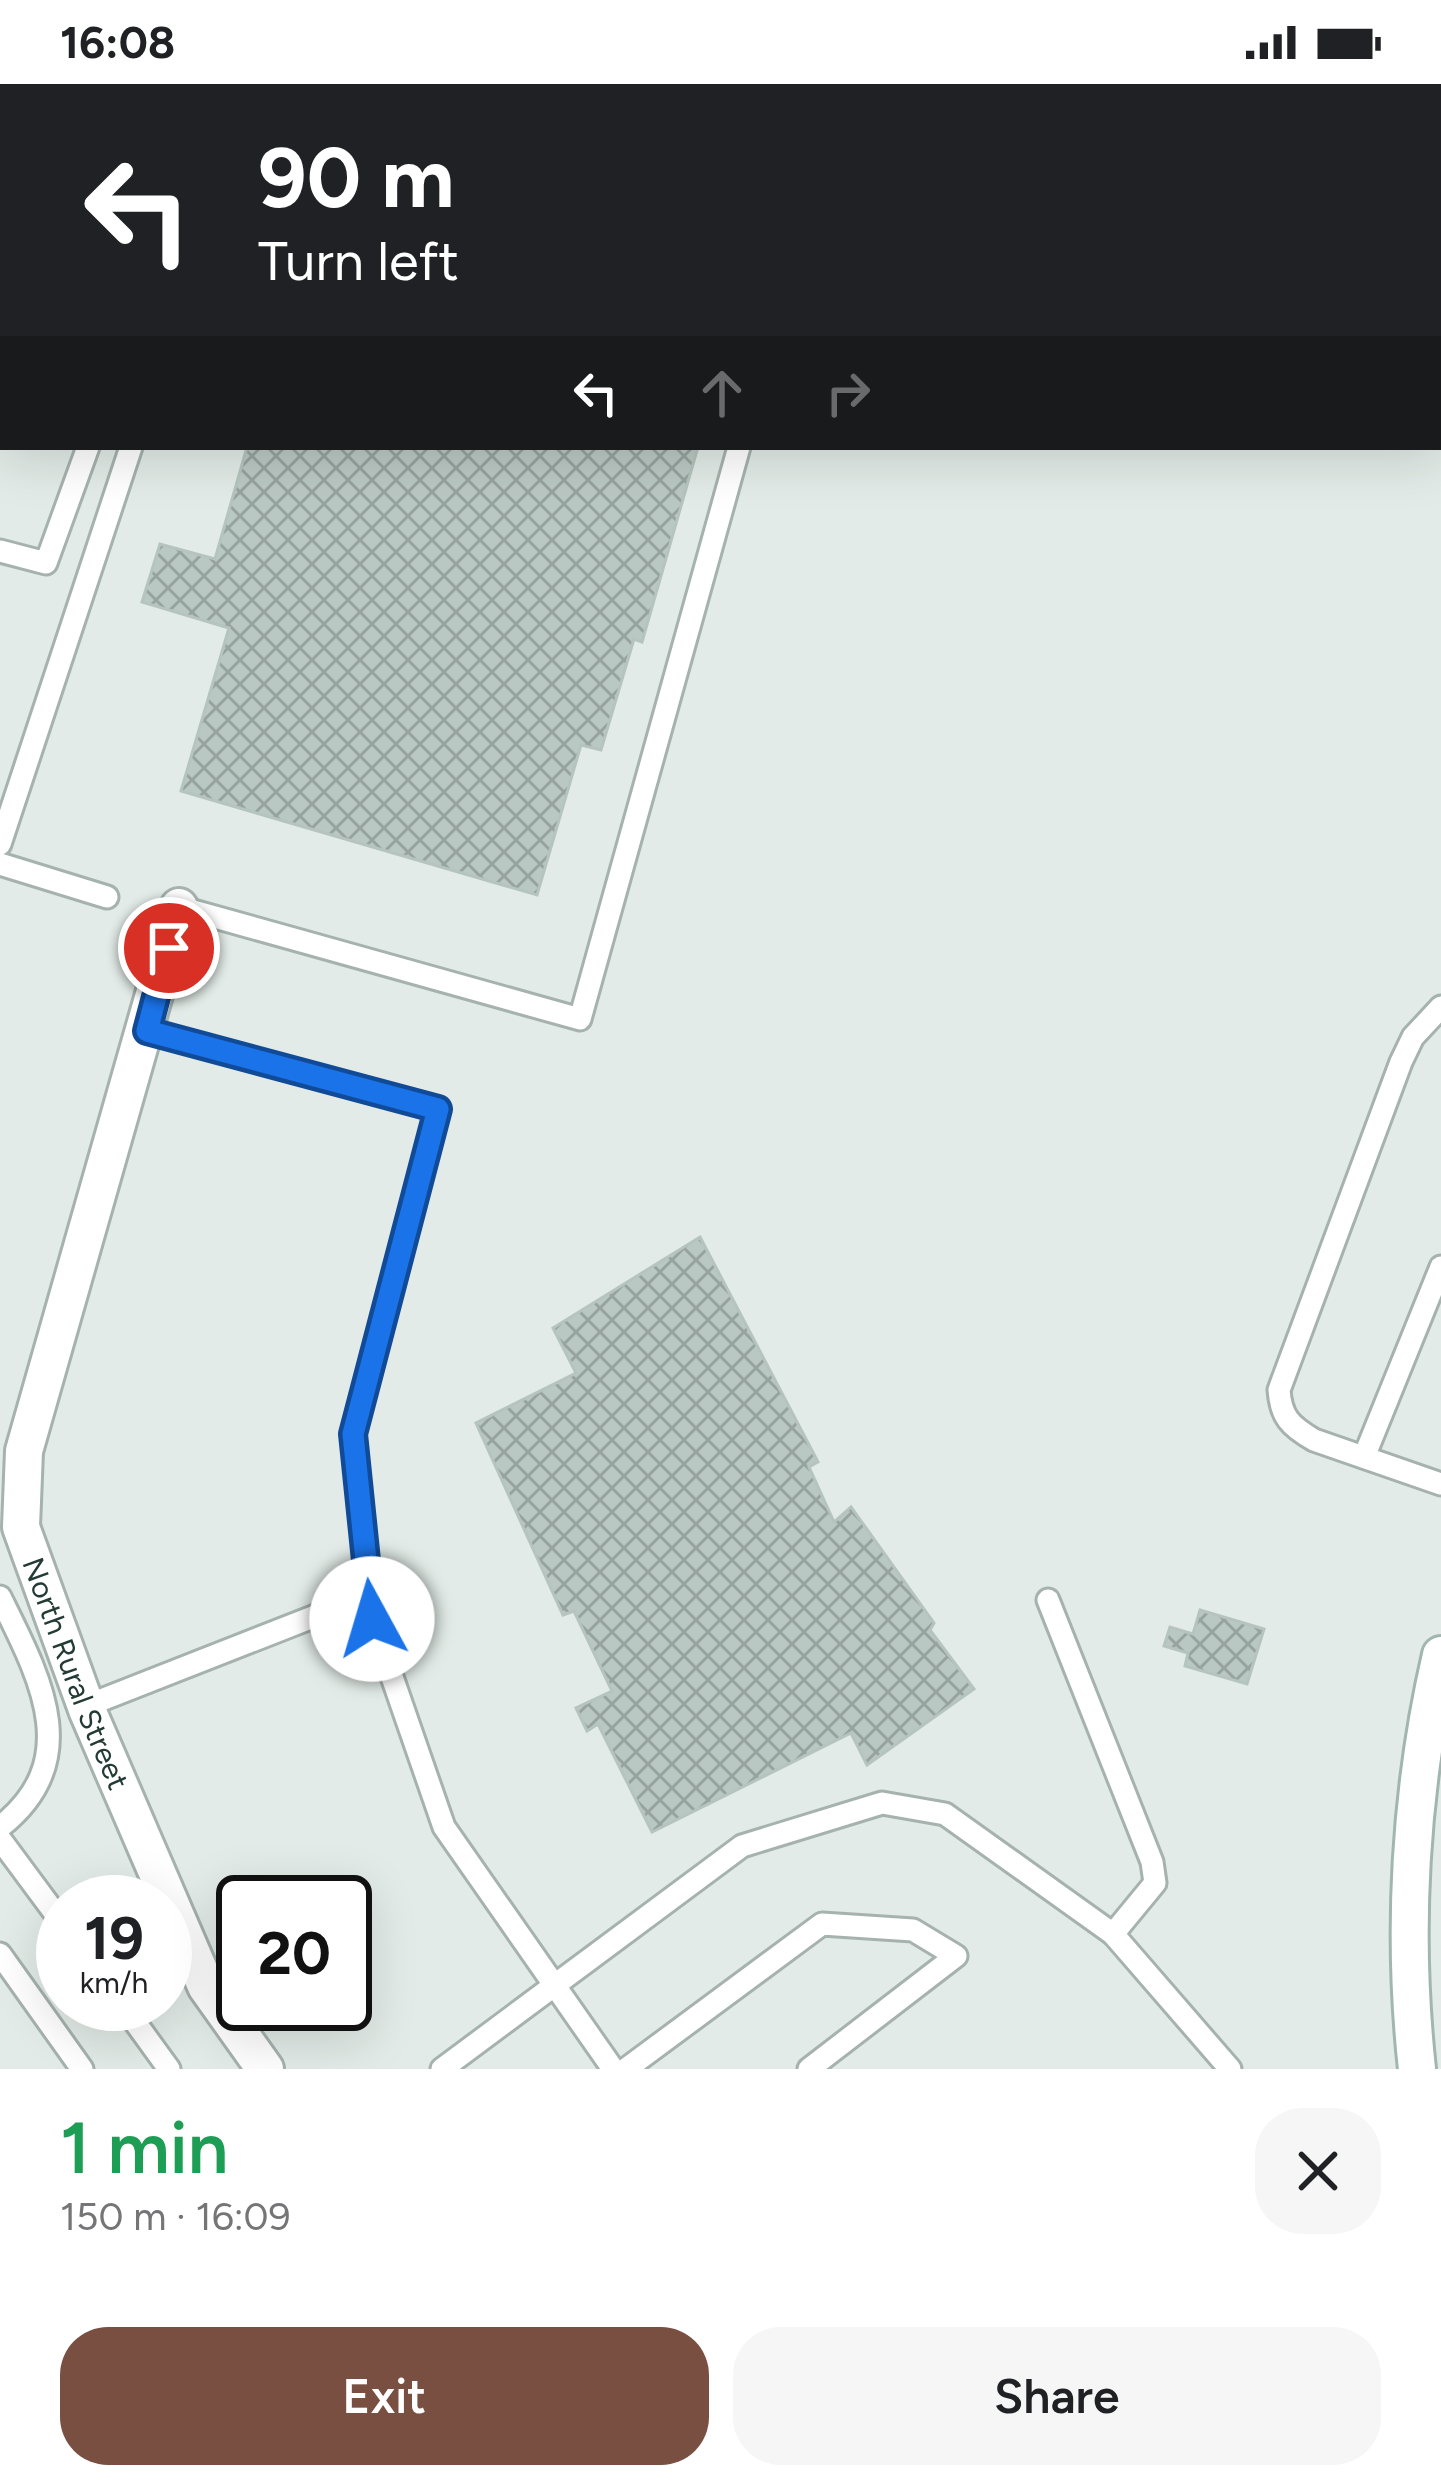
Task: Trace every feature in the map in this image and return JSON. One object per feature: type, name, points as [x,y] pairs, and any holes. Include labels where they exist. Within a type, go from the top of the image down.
[{"type":"street","name":"North Rural Street","points":[[179,907],[24,1451],[22,1527],[86,1706],[206,1986],[265,2069]]},
{"type":"street","points":[[1418,2069],[1411,1984],[1412,1860],[1425,1737],[1441,1657]]},
{"type":"lane","points":[[0,551],[46,563],[87,450]]},
{"type":"lane","points":[[0,844],[130,450]]},
{"type":"lane","points":[[179,907],[580,1018],[738,450]]},
{"type":"lane","points":[[0,864],[106,896]]},
{"type":"lane","points":[[1441,1007],[1413,1037],[1402,1062],[1279,1390],[1281,1413],[1294,1429],[1441,1484]]},
{"type":"lane","points":[[147,1031],[438,1109],[353,1434],[372,1619],[444,1827],[613,2069]]},
{"type":"lane","points":[[1364,1457],[1441,1267]]},
{"type":"lane","points":[[86,1706],[369,1595]]},
{"type":"lane","points":[[0,1597],[31,1661],[49,1718],[48,1762],[34,1792],[0,1827]]},
{"type":"lane","points":[[1048,1600],[1152,1862],[1155,1883],[1113,1934]]},
{"type":"lane","points":[[442,2069],[742,1846],[883,1803],[945,1814],[1113,1934],[1230,2069]]},
{"type":"lane","points":[[0,1839],[36,1888]]},
{"type":"lane","points":[[626,2069],[822,1924],[913,1930],[956,1956],[809,2069]]},
{"type":"lane","points":[[0,1954],[82,2069]]},
{"type":"lane","points":[[142,2031],[170,2069]]},
{"type":"building","points":[[246,450],[697,450],[642,642],[634,639],[601,750],[581,745],[537,895],[181,791],[229,628],[142,602],[160,544],[215,559]]},
{"type":"building","points":[[700,1237],[818,1462],[809,1467],[834,1522],[851,1507],[934,1623],[930,1630],[974,1689],[867,1765],[851,1733],[652,1832],[598,1724],[587,1731],[576,1708],[612,1691],[574,1611],[563,1615],[476,1423],[576,1373],[553,1328]]},
{"type":"building","points":[[1200,1610],[1264,1629],[1247,1684],[1185,1666],[1188,1653],[1164,1646],[1170,1627],[1193,1634]]},
{"type":"route","points":[[169,948],[147,1031],[438,1109],[353,1434],[372,1619]]}]
